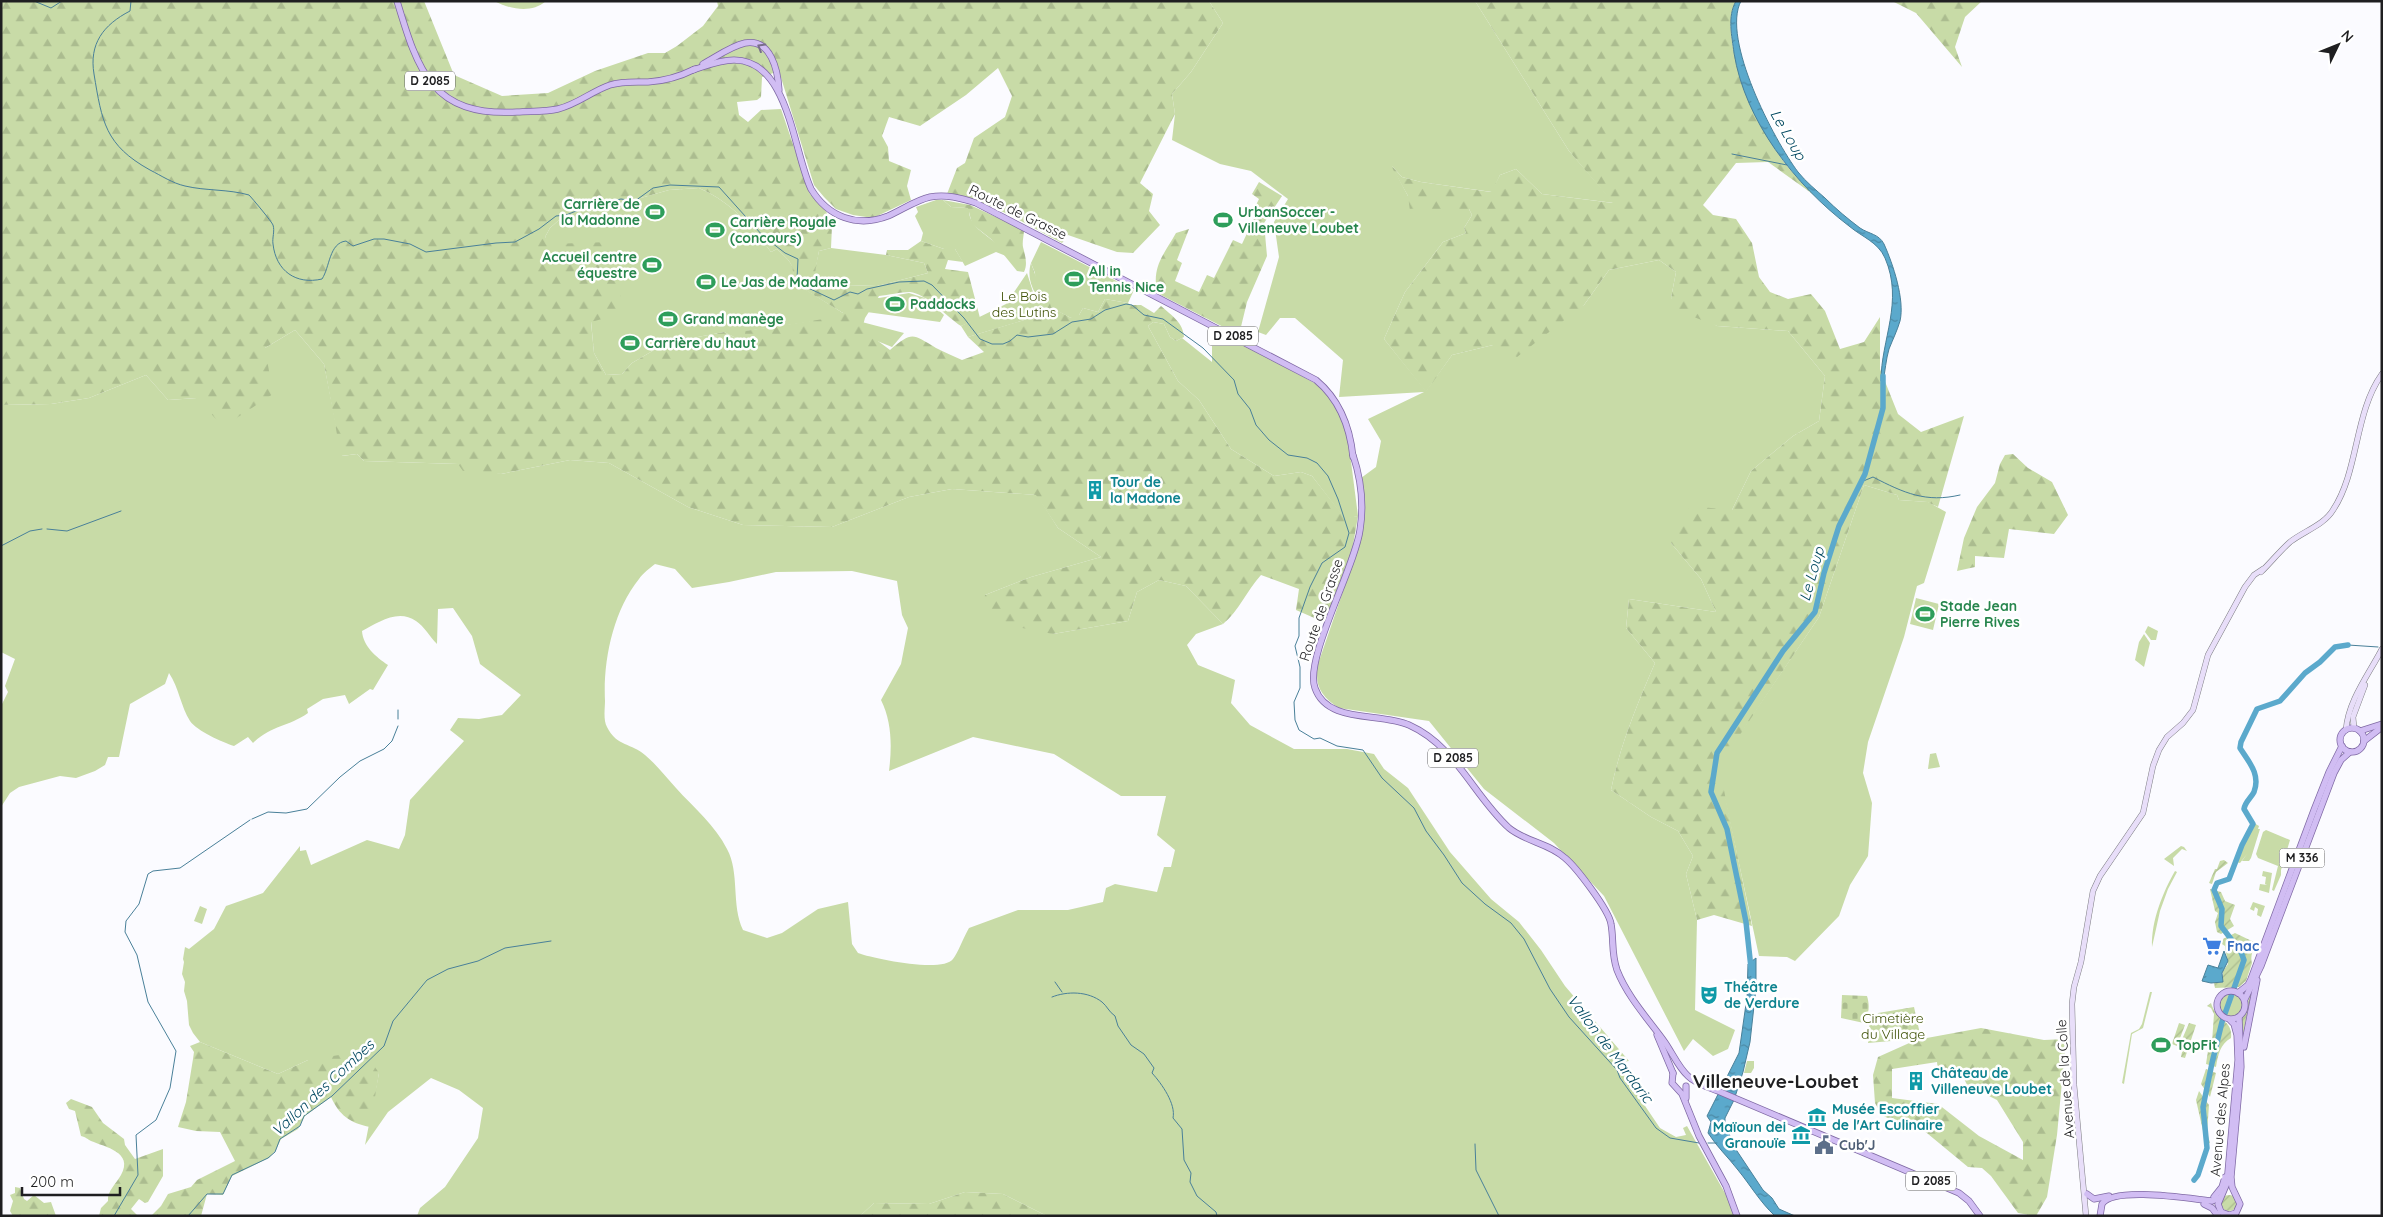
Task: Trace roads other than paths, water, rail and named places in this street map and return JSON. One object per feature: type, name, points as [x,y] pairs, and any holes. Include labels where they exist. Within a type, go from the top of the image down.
[{"type":"main road","name":"D 2085","points":[[397,1],[414,53],[430,81],[450,99],[477,111],[500,113],[558,109],[575,103],[612,84],[658,81],[693,70],[736,46],[753,43],[763,47],[772,56],[779,80],[779,90]]},
{"type":"main road","name":"Route de Grasse","points":[[693,70],[717,62],[740,60],[761,69],[779,90],[808,184],[820,202],[835,214],[861,221],[886,216],[931,197],[958,197],[976,203],[1316,380],[1331,394],[1340,407],[1347,424],[1360,485],[1360,530],[1355,551],[1322,640],[1313,672],[1317,694],[1327,706],[1341,712],[1402,722],[1430,736],[1449,754],[1486,802],[1510,828],[1523,837],[1548,846],[1565,857],[1580,874],[1611,922],[1611,944],[1617,970],[1624,986],[1656,1031],[1686,1079]]},
{"type":"main road","name":"Avenue de la Colle","points":[[2088,1216],[2073,1071],[2072,1004],[2092,891],[2100,876],[2144,813],[2153,766],[2159,750],[2167,737],[2188,717],[2196,702],[2206,661],[2249,586],[2290,542],[2321,522],[2334,509],[2340,496],[2367,403],[2382,374]]},
{"type":"main road","points":[[2382,649],[2354,702],[2346,730],[2340,738],[2342,746],[2350,752],[2360,749],[2364,741],[2382,726]]},
{"type":"main road","points":[[2364,741],[2353,717],[2368,675]]},
{"type":"main road","points":[[2346,730],[2382,726]]},
{"type":"main road","name":"M 336","points":[[2238,993],[2248,986],[2251,979],[2322,787],[2342,746]]},
{"type":"main road","name":"M 336","points":[[2241,1067],[2246,1028],[2261,966],[2334,773],[2339,762],[2350,752]]},
{"type":"main road","points":[[2244,999],[2238,993],[2226,992],[2218,1000],[2219,1012],[2230,1020],[2239,1018],[2245,1010],[2244,999],[2261,966]]},
{"type":"main road","name":"Avenue des Alpes","points":[[2235,1194],[2232,1187],[2232,1176],[2241,1067],[2239,1018]]},
{"type":"main road","name":"Avenue des Alpes","points":[[2221,1196],[2227,1183],[2238,1060],[2237,1034],[2234,1024],[2230,1020]]},
{"type":"main road","name":"Route de Grasse","points":[[1656,1031],[1674,1073],[1672,1083],[1678,1088]]},
{"type":"main road","points":[[1674,1073],[1678,1071],[1686,1079],[1687,1099],[1704,1144]]},
{"type":"main road","name":"D 2085","points":[[1686,1079],[1700,1083],[1958,1193],[1970,1201],[1980,1216]]},
{"type":"main road","points":[[1686,1079],[1678,1088],[1726,1186],[1737,1216]]},
{"type":"main road","name":"Avenue de la Colle","points":[[2082,1159],[2088,1216]]},
{"type":"main road","points":[[2205,1202],[2220,1191],[2227,1167]]},
{"type":"main road","points":[[2087,1194],[2094,1199],[2107,1196],[2114,1198]]},
{"type":"main road","points":[[2099,1215],[2104,1201],[2114,1198],[2134,1195],[2147,1194],[2205,1202],[2220,1213],[2230,1215],[2236,1213],[2240,1206],[2240,1199],[2235,1194],[2221,1196],[2212,1201],[2205,1202],[2134,1195]]},
{"type":"main road","points":[[2220,1213],[2221,1196]]},
{"type":"water","name":"Le Loup","points":[[1736,1],[1741,1],[1737,18],[1738,39],[1744,63],[1764,114],[1788,157],[1808,183],[1856,225],[1874,234],[1884,244],[1900,293],[1901,312],[1899,325],[1889,349],[1883,382],[1881,381],[1882,365],[1892,305],[1890,274],[1885,258],[1874,244],[1829,210],[1810,191],[1775,150],[1761,127],[1749,103],[1734,53],[1731,20]]},
{"type":"water","points":[[2224,951],[2228,961],[2222,973],[2223,982],[2211,983],[2202,981],[2208,965],[2218,968]]},
{"type":"water","points":[[1756,958],[1756,988],[1750,1042],[1743,1072],[1734,1100],[1725,1118],[1725,1124],[1735,1148],[1763,1190],[1772,1198],[1779,1209],[1795,1216],[1775,1216],[1760,1200],[1708,1133],[1711,1122],[1707,1116],[1739,1053],[1747,997],[1748,964]]},
{"type":"waterway","name":"Vallon de Mardaric","points":[[34,1],[51,8],[62,1]]},
{"type":"waterway","name":"Vallon de Mardaric","points":[[131,1],[130,11],[120,16],[105,29],[100,36],[94,53],[93,63],[97,91],[103,119],[108,131],[123,151],[135,161],[171,181],[193,188],[249,195],[273,225],[273,244],[278,262],[283,269],[296,278],[304,280],[322,279],[336,246],[346,241],[353,246],[374,239],[384,239],[410,244],[426,252],[515,242],[539,229],[556,216],[566,215],[589,206],[621,199],[635,201],[653,188],[670,185],[719,187],[763,236],[785,253],[798,259],[797,279],[806,287],[834,300],[850,292],[858,294],[867,289],[899,282],[924,281],[932,285],[964,318],[980,339],[992,344],[1003,344],[1017,335],[1028,337],[1053,334],[1072,322],[1091,319],[1105,310],[1126,304],[1132,305],[1144,315],[1163,319],[1203,348],[1234,380],[1238,394],[1250,409],[1256,425],[1269,440],[1288,455],[1307,458],[1317,463],[1328,476],[1349,533],[1345,547],[1322,563],[1310,587],[1299,618],[1299,636],[1295,646],[1300,667],[1300,688],[1294,702],[1295,720],[1299,730],[1314,739],[1320,738],[1337,746],[1363,750],[1382,778],[1414,808],[1426,831],[1462,883],[1485,904],[1511,923],[1524,939],[1550,989],[1569,1017],[1617,1070],[1620,1078],[1656,1128],[1670,1138],[1699,1143]]},
{"type":"waterway","points":[[1732,154],[1787,165]]},
{"type":"waterway","name":"Le Loup","points":[[1751,968],[1746,922],[1727,829],[1711,792],[1717,753],[1783,651],[1815,612],[1824,573],[1839,526],[1865,474],[1883,408],[1883,376]]},
{"type":"waterway","points":[[1861,482],[1873,477],[1915,495],[1936,498],[1960,495]]},
{"type":"waterway","points":[[47,529],[67,531],[121,511]]},
{"type":"waterway","points":[[1,546],[30,531],[42,529]]},
{"type":"waterway","points":[[2348,645],[2378,647]]},
{"type":"waterway","points":[[2194,1180],[2198,1175],[2207,1148],[2203,1107],[2212,1063],[2222,1022],[2244,960],[2241,952],[2221,926],[2222,909],[2214,890],[2217,883],[2229,879],[2242,845],[2253,824],[2244,809],[2254,792],[2256,779],[2253,768],[2240,748],[2241,742],[2257,709],[2280,701],[2305,673],[2320,662],[2335,647],[2348,645]]},
{"type":"waterway","points":[[398,710],[398,719]]},
{"type":"waterway","points":[[252,819],[268,812],[286,813],[307,809],[340,777],[360,761],[384,749],[392,741],[398,726]]},
{"type":"waterway","points":[[114,1216],[138,1175],[136,1135],[156,1120],[170,1088],[176,1051],[148,1002],[137,955],[125,932],[126,921],[139,904],[148,874],[153,871],[180,868],[250,820]]},
{"type":"waterway","name":"Vallon des Combes","points":[[188,1216],[207,1194],[223,1194],[232,1175],[268,1158],[275,1152],[280,1139],[300,1126],[304,1116],[332,1096],[384,1046],[393,1021],[427,980],[448,969],[478,961],[505,948],[551,941]]},
{"type":"waterway","points":[[1055,982],[1062,992]]},
{"type":"waterway","points":[[1052,997],[1077,993],[1096,998],[1115,1016],[1118,1026],[1131,1045],[1144,1054],[1154,1068],[1152,1073],[1164,1088],[1170,1101],[1173,1118],[1182,1129],[1184,1160],[1191,1173],[1190,1182],[1197,1196],[1216,1212],[1217,1216]]},
{"type":"waterway","name":"Vallon de Mardaric","points":[[1708,1143],[1717,1143]]},
{"type":"waterway","points":[[1475,1144],[1476,1170],[1499,1216]]},
{"type":"place","name":"Carrière de la Madonne","points":[[655,212]]},
{"type":"place","name":"UrbanSoccer - Villeneuve Loubet","points":[[1223,220]]},
{"type":"place","name":"Carrière Royale (concours)","points":[[715,230]]},
{"type":"place","name":"Accueil centre équestre","points":[[652,265]]},
{"type":"place","name":"All in Tennis Nice","points":[[1074,279]]},
{"type":"place","name":"Le Jas de Madame","points":[[706,282]]},
{"type":"place","name":"Paddocks","points":[[895,304]]},
{"type":"place","name":"Grand manège","points":[[668,319]]},
{"type":"place","name":"Carrière du haut","points":[[630,343]]},
{"type":"place","name":"Tour de la Madone","points":[[1095,490]]},
{"type":"place","name":"Stade Jean Pierre Rives","points":[[1925,614]]},
{"type":"place","name":"Fnac","points":[[2212,946]]},
{"type":"place","name":"Théâtre de Verdure","points":[[1709,995]]},
{"type":"place","name":"TopFit","points":[[2161,1045]]},
{"type":"place","name":"Château de Villeneuve Loubet","points":[[1916,1081]]},
{"type":"place","name":"Musée Escoffier de l'Art Culinaire","points":[[1817,1117]]},
{"type":"place","name":"Maïoun dei Granouïe","points":[[1801,1135]]},
{"type":"place","name":"Cub'J","points":[[1824,1145]]},
{"type":"district","name":"Villeneuve-Loubet","points":[[1776,1081]]},
{"type":"park label","name":"Le Bois des Lutins","points":[[1024,304]]},
{"type":"park label","name":"Cimetière du Village","points":[[1893,1026]]}]
